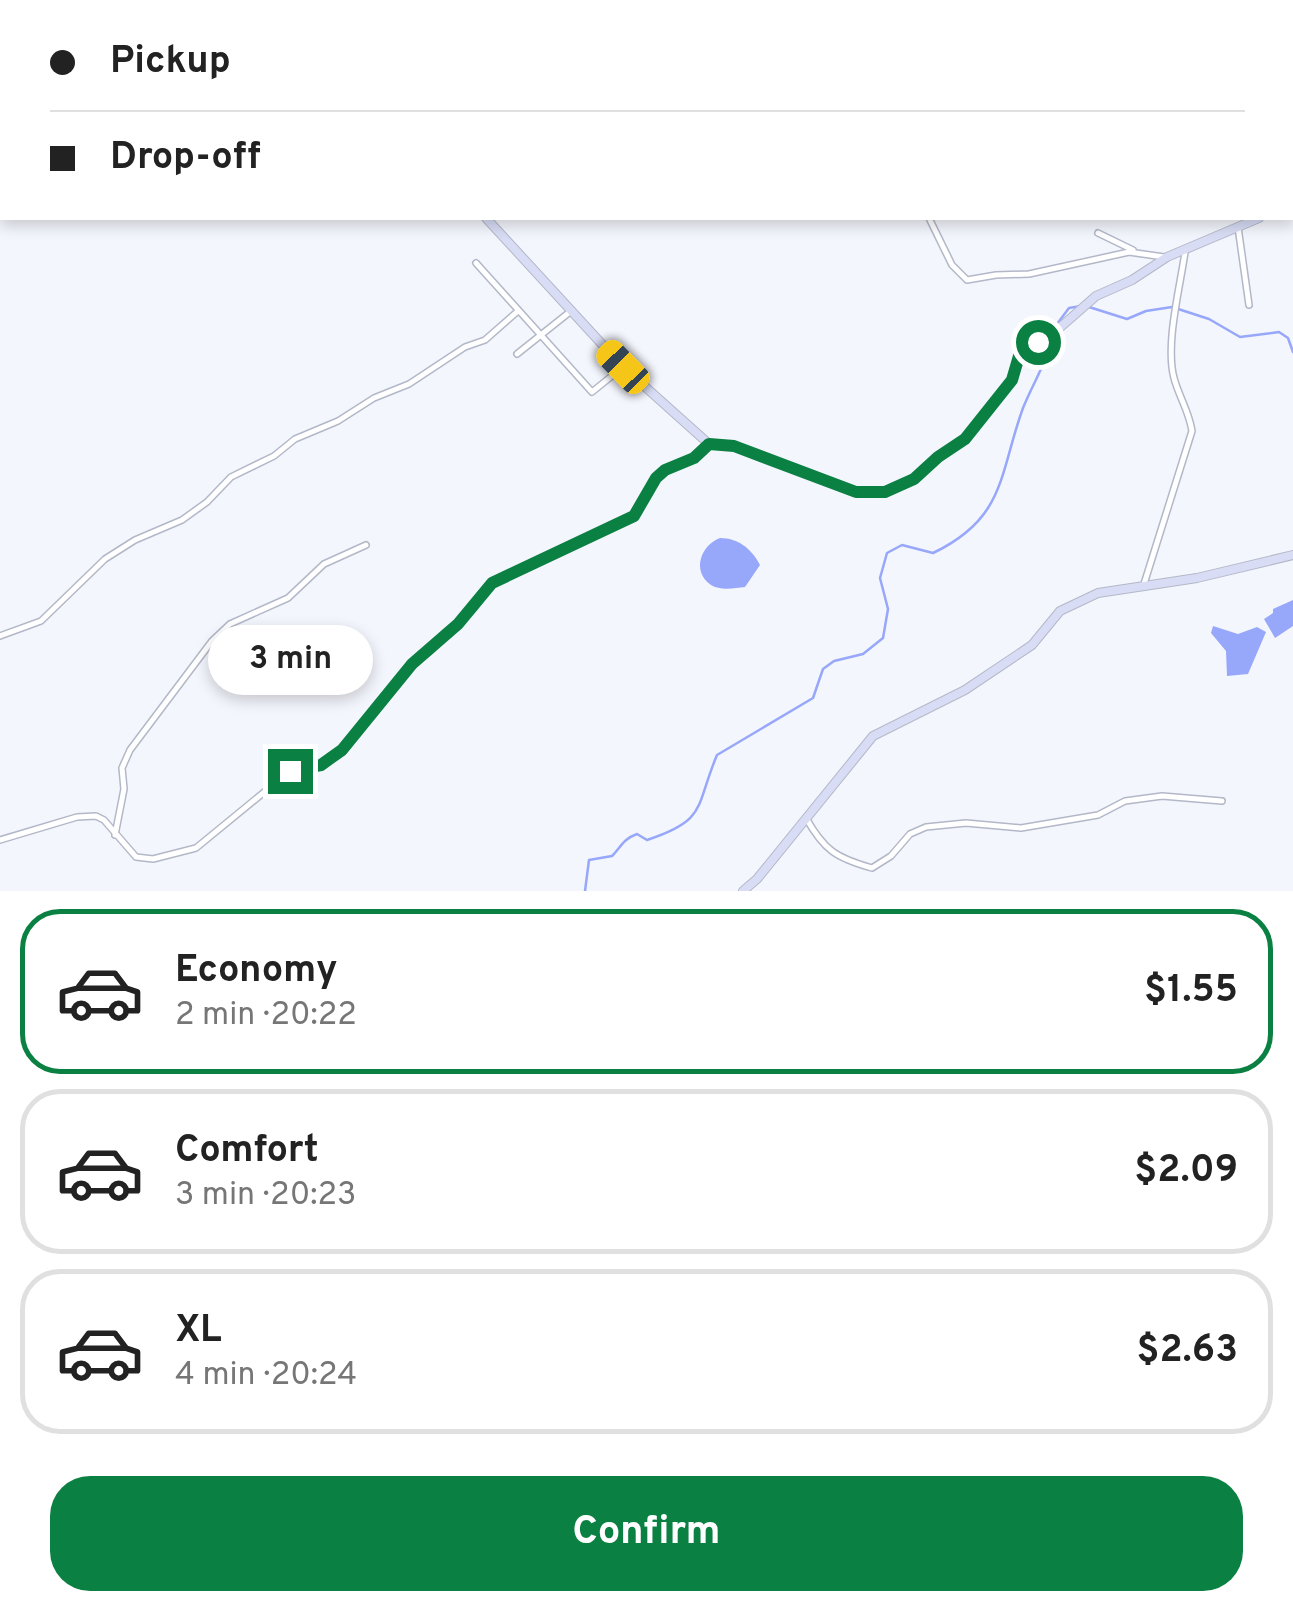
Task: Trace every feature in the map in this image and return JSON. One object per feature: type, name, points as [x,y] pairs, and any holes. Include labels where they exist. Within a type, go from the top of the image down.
[{"type":"street","points":[[488,220],[623,367],[709,444],[734,446],[856,492],[885,492],[914,479],[965,439],[1012,380],[1019,356],[1086,304],[1166,258],[1255,220]]},
{"type":"street","points":[[930,220],[952,265],[967,280],[1028,274],[1135,252]]},
{"type":"street","points":[[1238,228],[1249,305]]},
{"type":"street","points":[[1098,233],[1135,252],[1166,258]]},
{"type":"street","points":[[1144,584],[1192,431],[1189,412],[1174,378],[1172,349],[1185,252]]},
{"type":"street","points":[[476,263],[592,392],[623,367]]},
{"type":"street","points":[[0,636],[42,622],[105,559],[134,540],[182,520],[208,502],[231,477],[274,456],[294,439],[409,384],[465,347],[486,340],[518,310]]},
{"type":"street","points":[[517,354],[571,310]]},
{"type":"street","points":[[0,840],[85,815],[104,820],[136,857],[153,859],[196,848],[290,771],[321,765],[342,750],[412,664],[466,616],[492,583],[634,516],[656,478],[694,458],[709,444]]},
{"type":"street","points":[[115,835],[124,789],[122,768],[130,750],[212,641],[230,624],[288,598],[324,564],[366,544]]},
{"type":"street","points":[[743,891],[873,736],[979,680],[1032,645],[1060,612],[1098,593],[1197,578],[1293,555]]},
{"type":"street","points":[[806,818],[828,850],[872,868],[890,856],[910,834],[926,827],[966,822],[1022,828],[1098,815],[1125,801],[1162,796],[1222,801]]},
{"type":"water","points":[[720,538],[744,546],[760,565],[745,587],[715,587],[701,573],[704,552]]},
{"type":"water","points":[[1293,600],[1293,626],[1275,638],[1264,619],[1273,609]]},
{"type":"water","points":[[1213,626],[1238,634],[1257,627],[1266,632],[1248,674],[1227,676],[1226,651],[1211,633]]},
{"type":"waterway","points":[[1054,328],[1069,308],[1081,306]]},
{"type":"waterway","points":[[1089,307],[1127,319],[1172,307],[1209,319],[1240,337],[1279,332],[1288,338],[1293,352]]},
{"type":"waterway","points":[[585,891],[589,860],[612,856],[637,834],[647,840],[681,826],[697,810],[717,755],[813,698],[823,669],[834,661],[863,654],[883,638],[888,609],[880,578],[887,553],[902,545],[933,553],[957,539],[987,509],[1053,336]]},
{"type":"route","points":[[290,771],[321,765],[342,750],[412,664],[474,608],[492,583],[634,516],[656,478],[694,458],[709,444],[734,446],[856,492],[885,492],[914,479],[965,439],[1012,380],[1019,356],[1038,342]]}]
